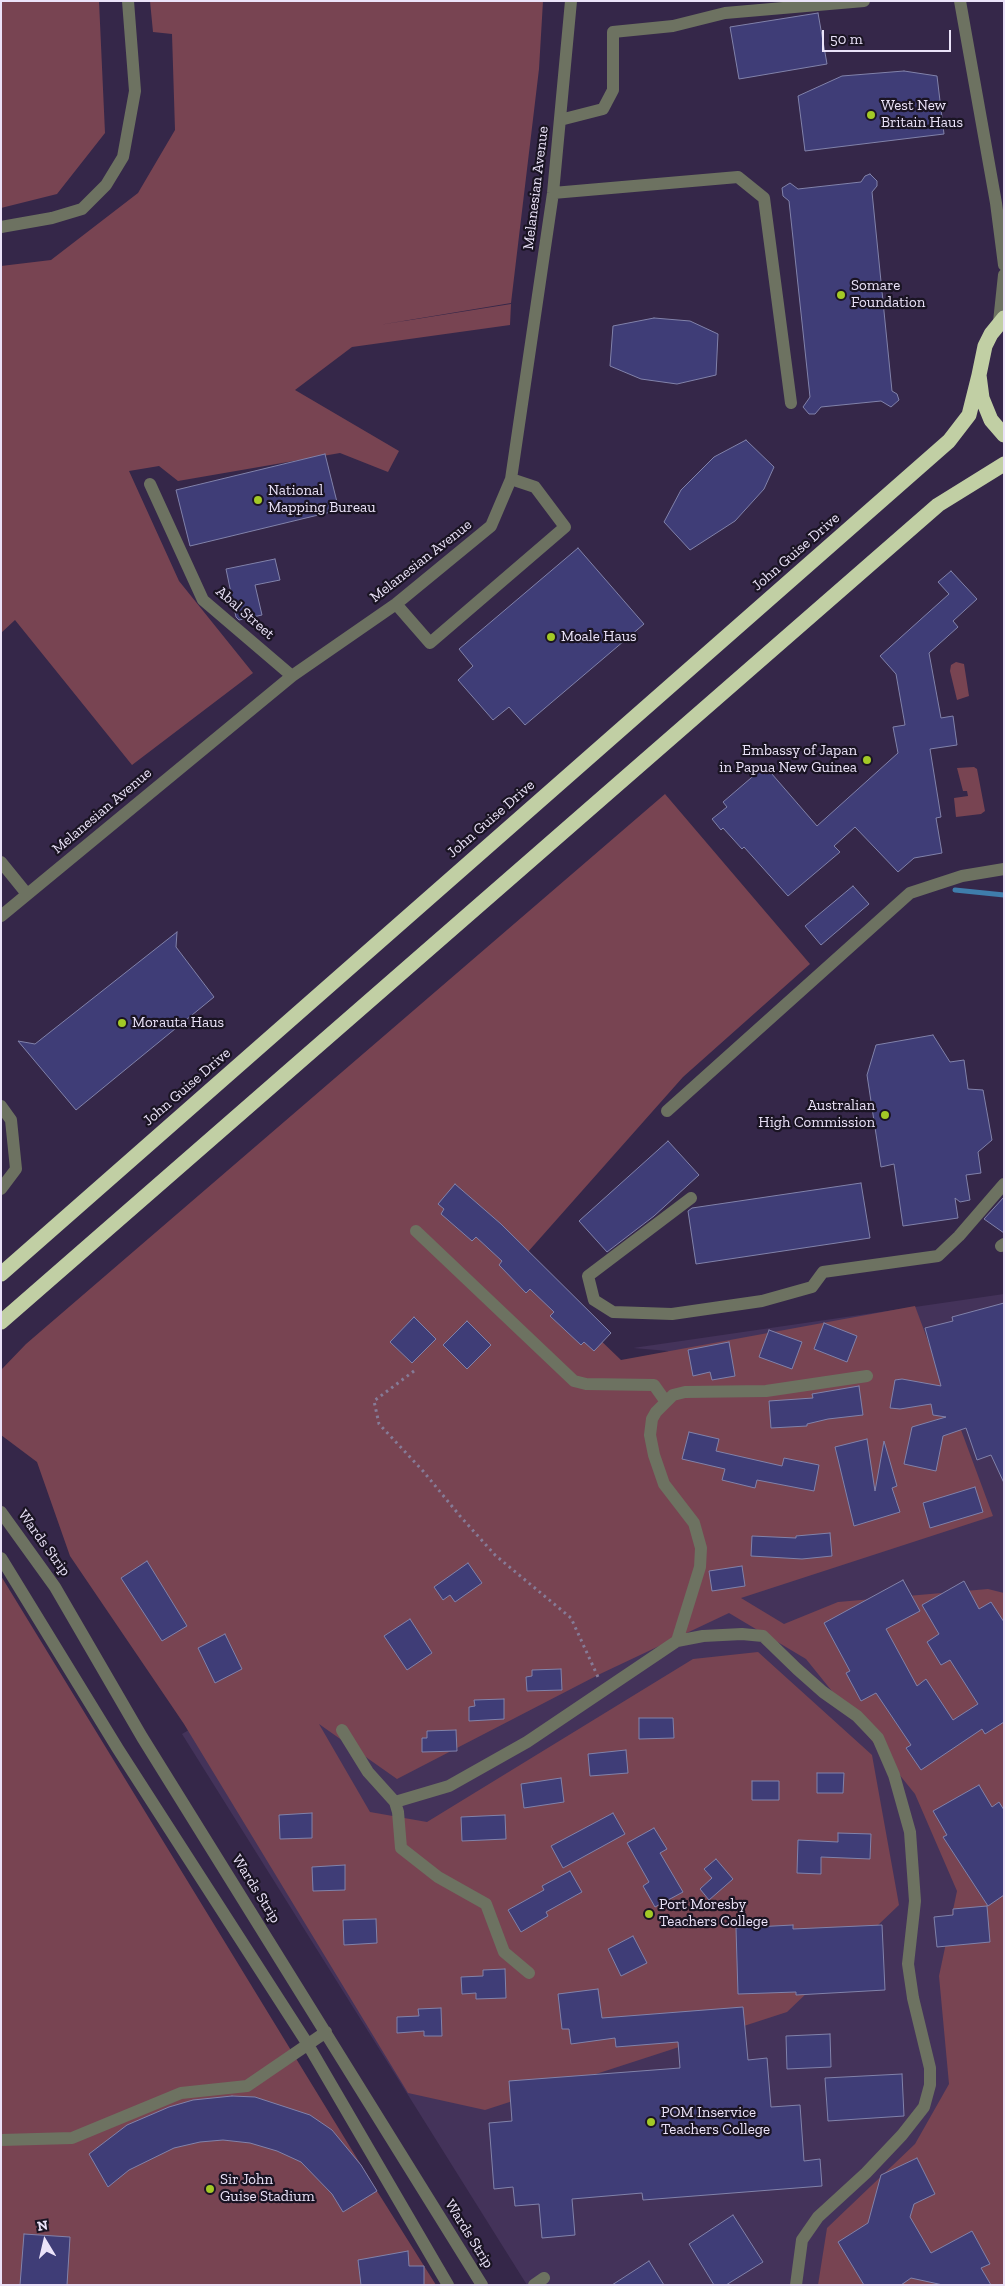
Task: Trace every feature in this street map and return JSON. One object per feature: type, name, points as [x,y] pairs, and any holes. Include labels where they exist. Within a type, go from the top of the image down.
[{"type":"highway","name":"John Guise Drive","points":[[1,1274],[949,441],[969,415],[985,346],[1002,320]]},
{"type":"highway","points":[[979,375],[982,398],[991,420],[1004,435]]},
{"type":"highway","points":[[1,1322],[938,505],[1004,464]]},
{"type":"street","points":[[1,227],[52,218],[82,209],[106,184],[123,157],[135,91],[128,1]]},
{"type":"street","name":"Melanesian Avenue","points":[[1,916],[292,676],[396,604],[490,526],[511,479],[553,193],[571,1]]},
{"type":"street","points":[[560,120],[603,109],[613,90],[613,32],[673,26],[725,13],[864,1]]},
{"type":"street","points":[[960,1],[996,203],[1004,265]]},
{"type":"street","points":[[553,193],[738,177],[764,198],[790,403]]},
{"type":"street","points":[[1002,320],[1004,275]]},
{"type":"street","points":[[396,604],[430,643],[564,527],[535,487],[511,479]]},
{"type":"street","name":"Abal Street","points":[[150,484],[203,600],[292,676]]},
{"type":"street","points":[[1,862],[28,894]]},
{"type":"street","points":[[667,1111],[910,894],[962,876],[1004,869]]},
{"type":"street","points":[[1,1106],[11,1120],[16,1169],[1,1189]]},
{"type":"street","points":[[691,1198],[588,1276],[594,1300],[613,1312],[672,1314],[762,1301],[812,1287],[823,1272],[938,1256],[960,1236],[1004,1184]]},
{"type":"street","points":[[416,1231],[574,1381],[586,1384],[654,1385],[666,1402]]},
{"type":"street","points":[[677,1641],[700,1568],[701,1548],[699,1533],[694,1522],[664,1484],[650,1436],[652,1420],[673,1395],[686,1392],[766,1391],[867,1376]]},
{"type":"street","name":"Wards Strip","points":[[1,1512],[56,1587],[142,1737],[482,2285]]},
{"type":"street","points":[[1,1558],[118,1750],[307,2043],[448,2285]]},
{"type":"street","points":[[395,1802],[449,1786],[528,1742],[677,1641],[721,1634],[764,1636],[803,1675],[858,1716],[878,1738],[894,1776],[910,1832],[915,1901],[908,1964],[913,1998],[930,2068],[930,2086],[924,2107],[902,2135],[866,2173],[818,2217],[802,2240],[796,2285]]},
{"type":"street","points":[[342,1730],[368,1772],[395,1802],[398,1812],[401,1848],[438,1877],[486,1904],[504,1952],[529,1973]]},
{"type":"street","points":[[1,2140],[72,2138],[181,2093],[247,2086],[307,2043],[326,2032]]},
{"type":"path","points":[[414,1371],[374,1401],[379,1424],[423,1471],[495,1555],[571,1618],[605,1691]]},
{"type":"shaded area","points":[[1,1],[99,1],[105,133],[57,194],[1,208]]},
{"type":"shaded area","points":[[150,1],[543,1],[539,69],[511,303],[379,325],[511,304],[510,325],[352,347],[295,390],[399,451],[388,472],[340,453],[178,481],[159,466],[129,471],[179,581],[253,673],[132,765],[15,620],[1,633],[1,266],[51,260],[138,193],[175,130],[172,34],[153,32]]},
{"type":"shaded area","points":[[956,662],[964,664],[969,696],[957,700],[950,671],[951,665]]},
{"type":"shaded area","points":[[974,767],[977,769],[985,811],[981,814],[956,817],[954,798],[968,796],[967,791],[963,791],[957,768]]},
{"type":"shaded area","points":[[665,794],[810,964],[683,1077],[519,1262],[621,1360],[915,1306],[993,1516],[741,1598],[784,1624],[838,1602],[988,1589],[1004,1593],[1004,2285],[818,2285],[827,2228],[915,2144],[949,2084],[939,1976],[957,1891],[915,1794],[806,1659],[729,1613],[600,1674],[397,1779],[319,1724],[370,1812],[427,1822],[693,1659],[758,1652],[872,1755],[899,1905],[787,2012],[485,2110],[408,2093],[184,1724],[70,1556],[37,1462],[1,1435],[1,1370],[26,1344]]},
{"type":"shaded area","name":"Port Moresby Teachers College","points":[[1004,1294],[1004,2285],[527,2285],[182,1734],[362,1627],[691,1589],[668,1351],[633,1348]]},
{"type":"shaded area","name":"Sir John Guise Stadium","points":[[1,1576],[377,2191],[436,2285],[1,2285]]},
{"type":"building","points":[[818,13],[827,64],[739,79],[730,27]]},
{"type":"building","name":"West New Britain Haus","points":[[904,71],[937,76],[944,134],[805,151],[798,96],[842,76]]},
{"type":"building","name":"Somare Foundation","points":[[870,174],[877,181],[877,186],[872,192],[892,391],[897,394],[899,400],[891,407],[881,401],[821,407],[815,414],[809,414],[803,407],[810,397],[789,201],[783,196],[782,188],[790,183],[798,189],[861,182],[865,176]]},
{"type":"building","points":[[654,318],[690,321],[718,334],[716,375],[677,384],[641,379],[610,366],[613,326]]},
{"type":"building","points":[[746,440],[774,467],[764,489],[735,521],[690,550],[664,522],[681,490],[714,457]]},
{"type":"building","name":"National Mapping Bureau","points":[[325,454],[339,510],[190,546],[176,490]]},
{"type":"building","name":"Moale Haus","points":[[578,548],[644,624],[525,725],[509,707],[493,720],[458,680],[473,666],[459,649]]},
{"type":"building","points":[[275,559],[280,580],[255,585],[262,615],[239,620],[236,617],[226,569]]},
{"type":"building","points":[[951,571],[977,599],[953,621],[958,627],[929,653],[941,718],[953,716],[957,745],[930,749],[941,817],[936,818],[942,853],[914,858],[898,872],[855,827],[834,846],[840,852],[788,896],[744,847],[742,849],[712,819],[727,807],[723,802],[765,766],[817,826],[898,753],[893,727],[905,725],[896,674],[880,656],[949,594],[938,582]]},
{"type":"building","points":[[853,886],[869,904],[821,945],[805,926]]},
{"type":"building","name":"Morauta Haus","points":[[177,932],[176,947],[214,997],[76,1110],[18,1041],[35,1044]]},
{"type":"building","points":[[933,1035],[950,1062],[964,1060],[968,1089],[983,1090],[992,1140],[978,1152],[981,1173],[966,1175],[970,1200],[960,1202],[955,1198],[958,1218],[903,1226],[894,1164],[881,1167],[867,1075],[876,1045]]},
{"type":"building","points":[[668,1141],[699,1175],[654,1216],[607,1252],[579,1221]]},
{"type":"building","points":[[861,1183],[870,1238],[696,1264],[688,1211],[692,1208]]},
{"type":"building","points":[[455,1184],[501,1224],[611,1333],[594,1351],[584,1342],[581,1345],[550,1316],[554,1312],[530,1289],[526,1293],[499,1265],[502,1261],[476,1237],[472,1241],[441,1214],[444,1209],[438,1204]]},
{"type":"building","points":[[1004,1197],[1004,1233],[984,1219]]},
{"type":"building","points":[[1004,1303],[1004,1483],[991,1455],[977,1460],[966,1428],[943,1436],[936,1471],[904,1464],[912,1427],[946,1417],[933,1415],[931,1404],[900,1409],[890,1408],[895,1380],[902,1379],[941,1386],[925,1328],[953,1321],[952,1317]]},
{"type":"building","points":[[414,1317],[436,1339],[412,1363],[390,1342]]},
{"type":"building","points":[[467,1321],[491,1345],[467,1369],[443,1345]]},
{"type":"building","points":[[824,1323],[857,1336],[847,1362],[814,1349]]},
{"type":"building","points":[[769,1330],[802,1342],[792,1369],[759,1357]]},
{"type":"building","points":[[729,1342],[735,1376],[712,1380],[710,1372],[693,1376],[688,1350]]},
{"type":"building","points":[[859,1386],[863,1415],[828,1419],[807,1424],[807,1426],[771,1428],[769,1401],[813,1398],[812,1394]]},
{"type":"building","points":[[689,1432],[719,1439],[716,1451],[782,1466],[784,1458],[819,1465],[814,1491],[757,1480],[755,1488],[722,1480],[725,1469],[682,1459]]},
{"type":"building","points":[[867,1439],[875,1491],[884,1441],[897,1486],[892,1488],[900,1512],[854,1526],[835,1447]]},
{"type":"building","points":[[975,1487],[983,1512],[930,1528],[923,1503]]},
{"type":"building","points":[[830,1533],[832,1556],[802,1559],[751,1556],[752,1536],[796,1538],[796,1536]]},
{"type":"building","points":[[147,1561],[187,1626],[162,1641],[121,1578]]},
{"type":"building","points":[[468,1563],[482,1583],[455,1602],[450,1595],[443,1600],[434,1587]]},
{"type":"building","points":[[742,1566],[745,1586],[712,1591],[709,1571]]},
{"type":"building","points":[[903,1580],[920,1611],[886,1629],[917,1686],[926,1679],[953,1720],[978,1704],[950,1660],[941,1665],[927,1642],[939,1634],[922,1605],[964,1581],[979,1609],[991,1602],[1004,1622],[1004,1722],[985,1734],[982,1729],[921,1770],[906,1748],[911,1745],[876,1693],[861,1701],[846,1673],[850,1671],[824,1623]]},
{"type":"building","points":[[410,1619],[432,1653],[407,1670],[384,1636]]},
{"type":"building","points":[[225,1634],[242,1669],[215,1683],[198,1648]]},
{"type":"building","points":[[561,1669],[562,1690],[527,1691],[526,1677],[532,1676],[532,1670]]},
{"type":"building","points":[[504,1699],[504,1719],[469,1721],[469,1707],[475,1706],[474,1700]]},
{"type":"building","points":[[639,1718],[673,1718],[674,1738],[639,1739]]},
{"type":"building","points":[[456,1730],[457,1751],[422,1752],[422,1738],[427,1738],[427,1731]]},
{"type":"building","points":[[626,1750],[628,1773],[590,1776],[588,1754]]},
{"type":"building","points":[[817,1773],[844,1773],[843,1793],[817,1793]]},
{"type":"building","points":[[561,1778],[564,1802],[524,1808],[521,1784]]},
{"type":"building","points":[[752,1781],[779,1781],[779,1800],[752,1800]]},
{"type":"building","points":[[979,1785],[992,1807],[999,1802],[1004,1810],[1004,1895],[988,1906],[943,1837],[947,1835],[933,1811]]},
{"type":"building","points":[[312,1813],[312,1838],[280,1839],[279,1815]]},
{"type":"building","points":[[613,1813],[625,1834],[563,1868],[551,1846]]},
{"type":"building","points":[[505,1815],[506,1839],[462,1841],[461,1817]]},
{"type":"building","points":[[654,1828],[667,1849],[660,1853],[683,1892],[655,1907],[643,1886],[649,1882],[627,1843]]},
{"type":"building","points":[[838,1833],[871,1834],[870,1859],[821,1857],[821,1874],[797,1873],[798,1840],[838,1842]]},
{"type":"building","points":[[716,1859],[733,1879],[709,1900],[700,1889],[712,1878],[704,1869]]},
{"type":"building","points":[[345,1865],[345,1890],[313,1891],[312,1867]]},
{"type":"building","points":[[570,1871],[582,1892],[546,1912],[548,1916],[521,1932],[508,1910],[544,1890],[542,1886]]},
{"type":"building","points":[[987,1906],[990,1942],[937,1947],[934,1917],[953,1915],[953,1909]]},
{"type":"building","points":[[376,1919],[377,1943],[344,1945],[343,1920]]},
{"type":"building","points":[[793,1925],[793,1929],[882,1925],[885,1990],[796,1995],[796,1992],[738,1994],[736,1928]]},
{"type":"building","points":[[633,1936],[647,1963],[621,1976],[608,1949]]},
{"type":"building","points":[[505,1969],[506,1998],[476,1999],[476,1993],[462,1994],[461,1977],[483,1976],[483,1970]]},
{"type":"building","name":"POM Inservice Teachers College","points":[[598,1989],[602,2018],[743,2007],[748,2060],[767,2058],[771,2107],[800,2105],[804,2161],[820,2159],[822,2186],[643,2200],[642,2193],[572,2199],[575,2235],[542,2238],[539,2204],[515,2206],[513,2187],[494,2189],[489,2123],[512,2121],[509,2081],[680,2068],[678,2042],[616,2047],[615,2038],[571,2044],[569,2029],[562,2029],[558,1994]]},
{"type":"building","points":[[441,2008],[442,2036],[424,2036],[424,2031],[397,2033],[397,2017],[419,2016],[418,2009]]},
{"type":"building","points":[[830,2034],[831,2067],[787,2069],[786,2036]]},
{"type":"building","points":[[902,2074],[904,2116],[828,2121],[825,2078]]},
{"type":"building","points":[[232,2096],[255,2097],[310,2115],[332,2130],[361,2165],[377,2191],[343,2212],[332,2194],[301,2162],[277,2151],[250,2143],[223,2140],[200,2142],[174,2148],[129,2170],[108,2187],[89,2154],[127,2125],[169,2107],[193,2100]]},
{"type":"building","points":[[917,2158],[935,2194],[914,2204],[910,2217],[931,2253],[972,2231],[990,2264],[981,2268],[991,2285],[943,2285],[911,2278],[901,2285],[864,2285],[838,2242],[868,2223],[881,2175]]},
{"type":"building","points":[[733,2215],[763,2262],[726,2285],[714,2285],[689,2244]]},
{"type":"building","points":[[24,2234],[70,2237],[67,2285],[20,2285]]},
{"type":"building","points":[[408,2251],[409,2266],[424,2266],[424,2285],[361,2285],[358,2260]]},
{"type":"building","points":[[649,2261],[664,2285],[612,2285]]},
{"type":"waterway","points":[[955,890],[1004,895]]},
{"type":"place","name":"West New Britain Haus","points":[[871,115]]},
{"type":"place","name":"Somare Foundation","points":[[841,295]]},
{"type":"place","name":"National Mapping Bureau","points":[[258,500]]},
{"type":"place","name":"Moale Haus","points":[[551,637]]},
{"type":"place","name":"Embassy of Japan in Papua New Guinea","points":[[867,760]]},
{"type":"place","name":"Morauta Haus","points":[[122,1023]]},
{"type":"place","name":"Australian High Commission","points":[[885,1115]]},
{"type":"place","name":"Port Moresby Teachers College","points":[[649,1914]]},
{"type":"place","name":"POM Inservice Teachers College","points":[[651,2122]]},
{"type":"place","name":"Sir John Guise Stadium","points":[[210,2189]]}]
